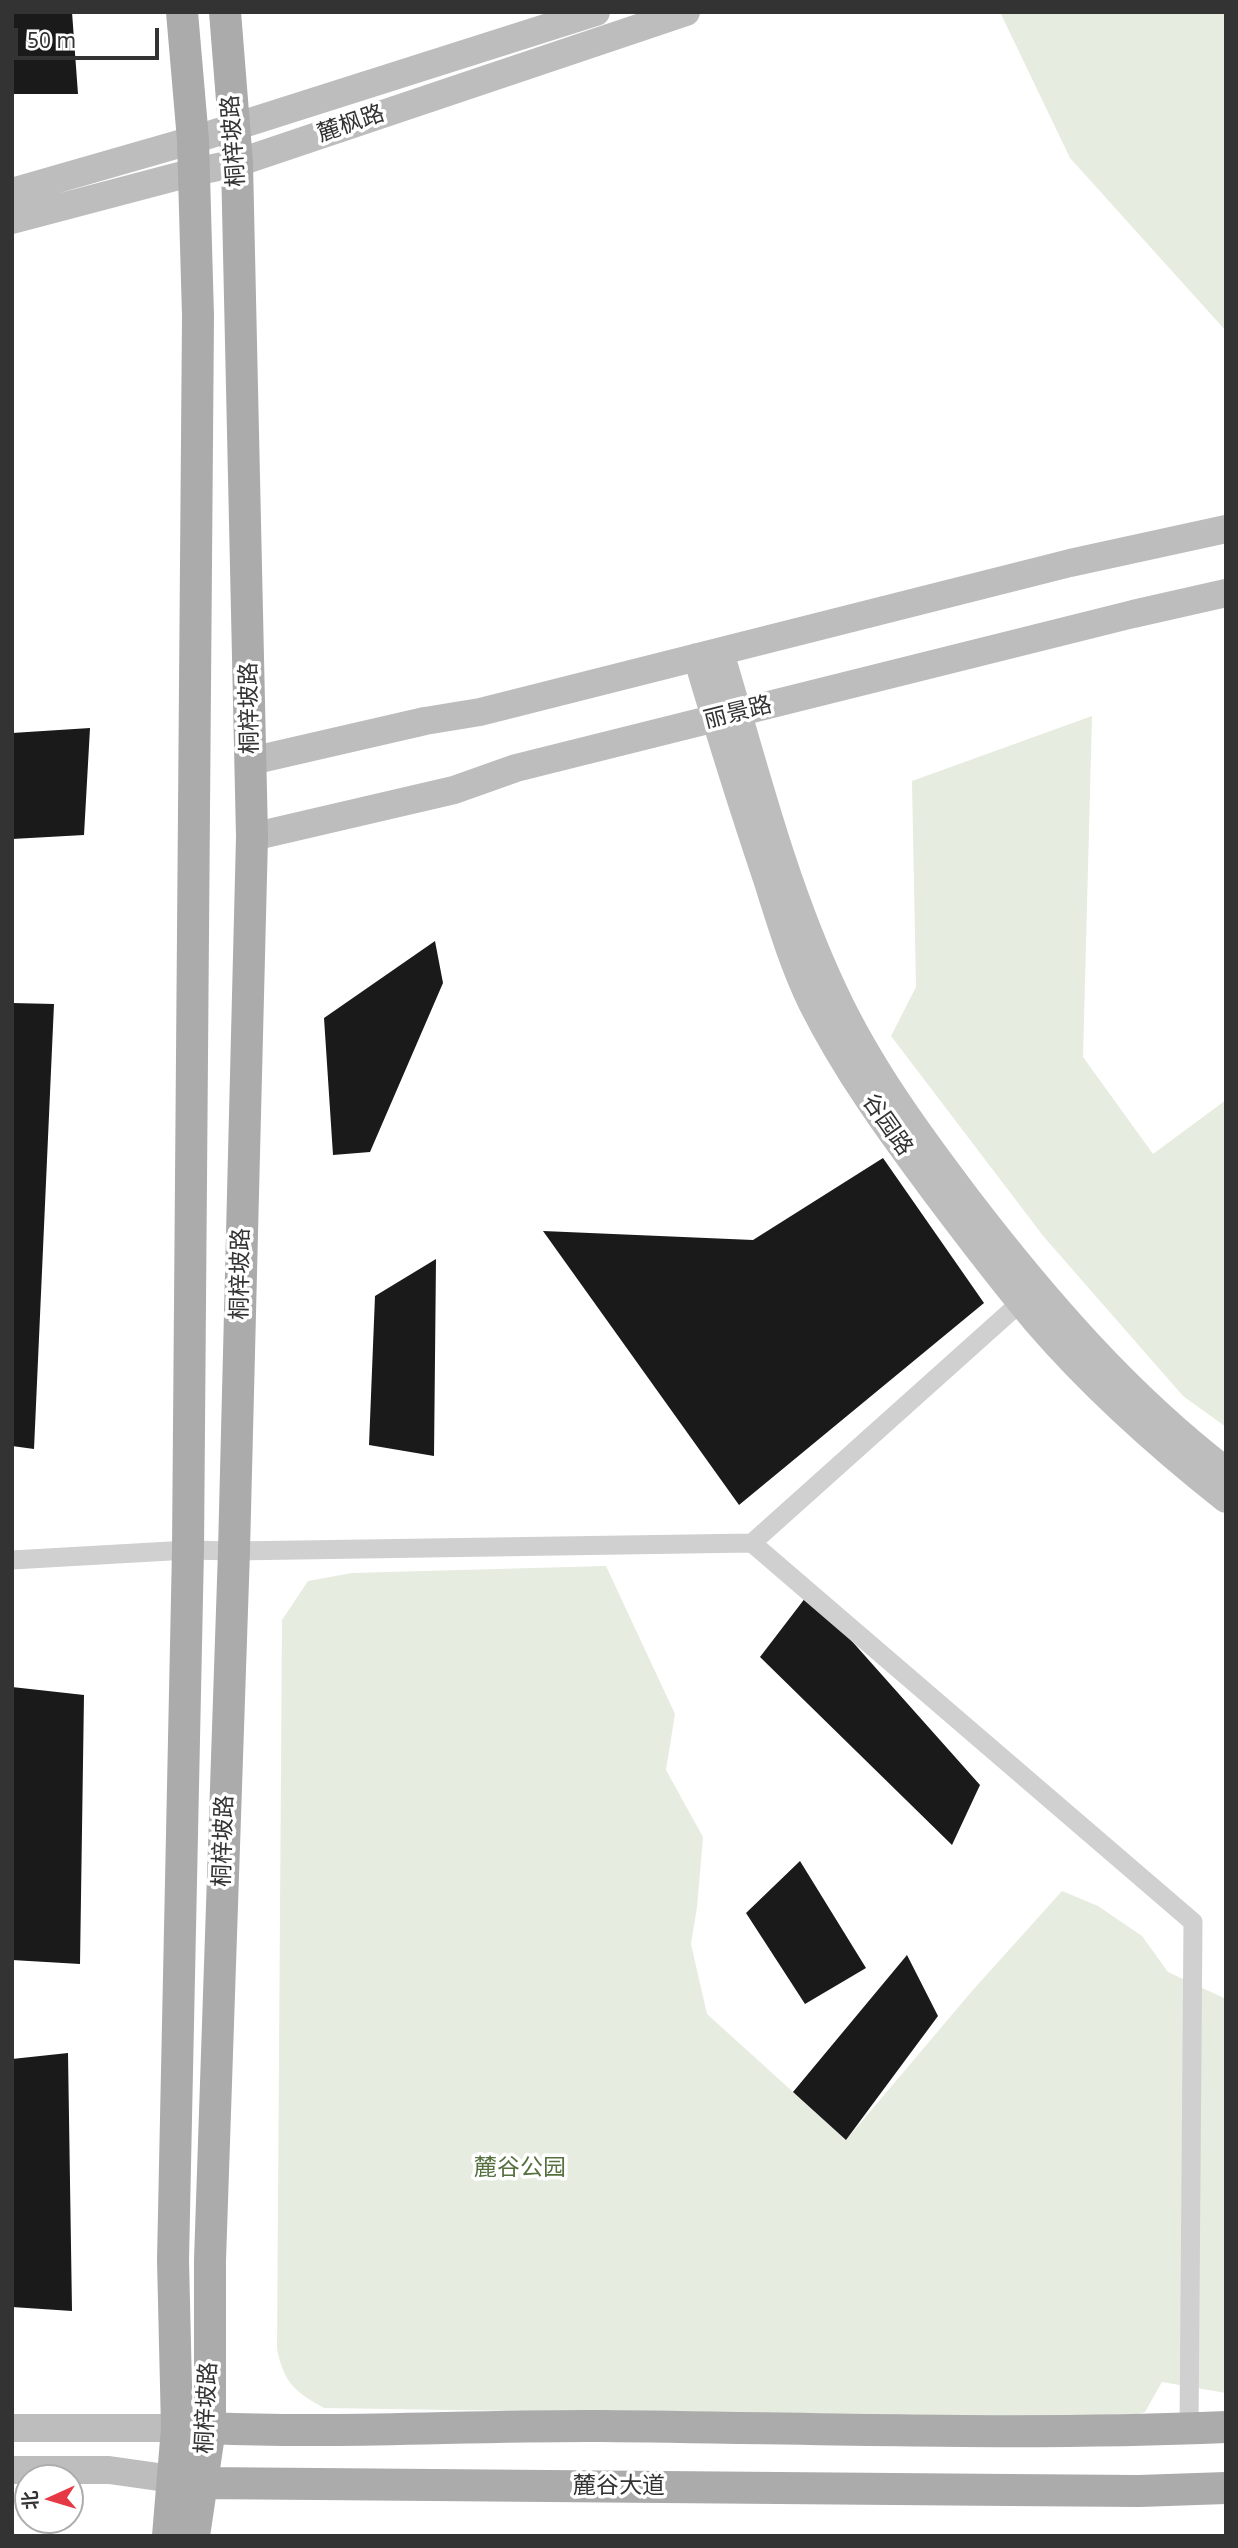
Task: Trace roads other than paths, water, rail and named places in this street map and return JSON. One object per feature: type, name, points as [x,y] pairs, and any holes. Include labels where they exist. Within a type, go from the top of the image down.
[{"type":"main road","name":"桐梓坡路","points":[[182,12],[193,140],[198,316],[188,1550],[173,2260],[177,2428],[188,2481],[194,2536]]},
{"type":"main road","name":"桐梓坡路","points":[[168,2536],[210,2428],[210,2246],[234,1551],[252,837],[237,163],[225,12]]},
{"type":"main road","points":[[12,192],[193,140],[596,12]]},
{"type":"main road","name":"麓枫路","points":[[12,220],[237,163],[686,12]]},
{"type":"main road","points":[[251,761],[425,721],[480,712],[1070,563],[1226,528]]},
{"type":"main road","name":"丽景路","points":[[252,837],[454,790],[516,768],[1226,593]]},
{"type":"main road","name":"谷园路","points":[[709,654],[785,932],[811,1000],[833,1043],[863,1092],[912,1160],[986,1260],[1021,1302],[1098,1385],[1183,1466],[1226,1499]]},
{"type":"main road","name":"谷园路","points":[[727,715],[806,925],[834,991],[881,1079],[924,1142],[1054,1308],[1146,1401],[1226,1471]]},
{"type":"main road","points":[[12,2428],[210,2428],[268,2431],[504,2426],[1062,2431],[1226,2427]]},
{"type":"main road","name":"麓谷大道","points":[[12,2470],[109,2470],[188,2481],[1022,2491],[1226,2488]]},
{"type":"street","points":[[12,1560],[188,1550],[752,1543],[1021,1302]]},
{"type":"street","points":[[752,1543],[1194,1922],[1189,2429]]},
{"type":"park label","name":"麓谷公园","points":[[520,2168]]}]
